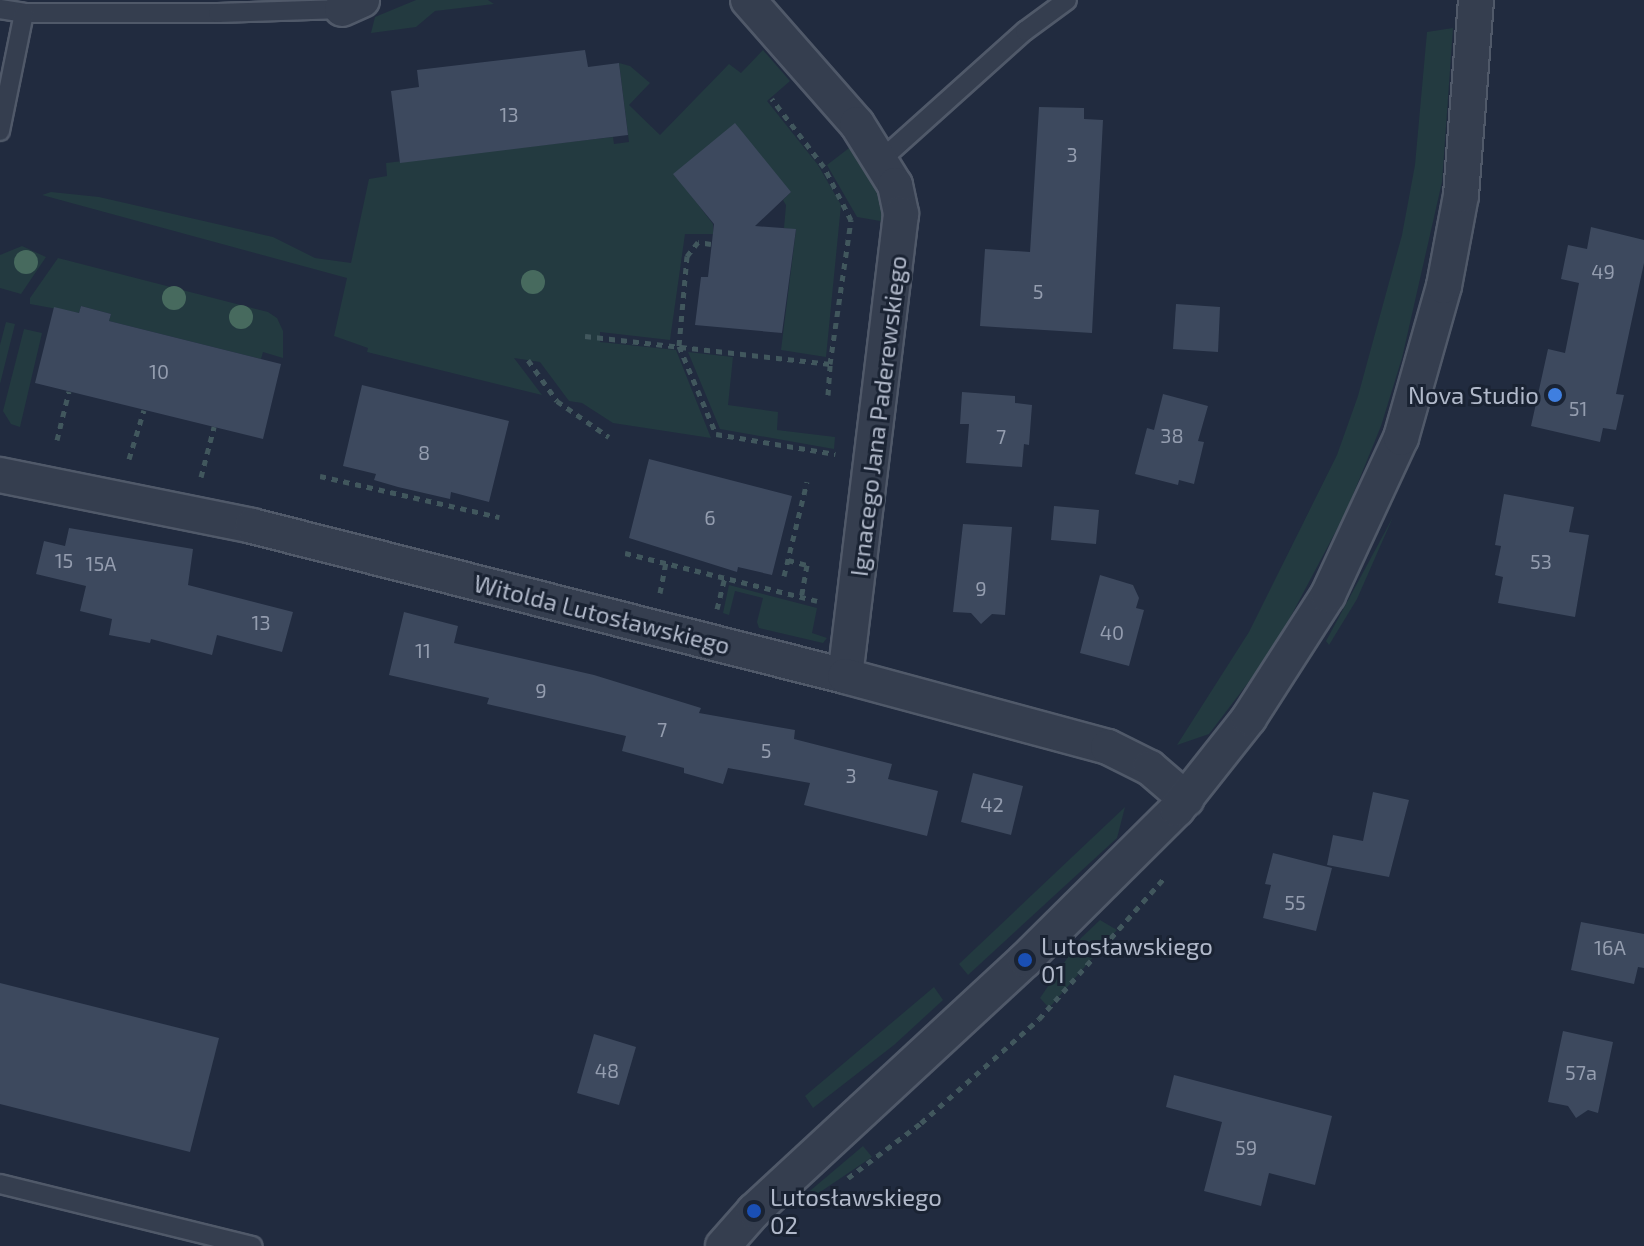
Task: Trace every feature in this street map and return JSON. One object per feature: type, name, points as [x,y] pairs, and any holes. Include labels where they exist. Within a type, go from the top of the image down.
[{"type":"street","name":"Ignacego Jana Paderewskiego","points":[[748,0],[857,124],[895,185],[901,222],[845,676]]},
{"type":"street","points":[[723,1246],[754,1211],[1025,960],[1186,799],[1287,664],[1328,595],[1401,438],[1444,286],[1461,195],[1476,0]]},
{"type":"street","name":"Witolda Lutosławskiego","points":[[0,475],[252,526],[845,676],[1108,747],[1150,768],[1186,799]]},
{"type":"lane","points":[[881,160],[1025,31],[1067,0]]},
{"type":"lane","points":[[0,9],[24,13],[352,4]]},
{"type":"lane","points":[[0,131],[24,13]]},
{"type":"lane","points":[[0,1184],[253,1246]]},
{"type":"path","points":[[772,99],[824,167],[851,220],[828,395]]},
{"type":"path","points":[[711,244],[698,242],[687,256],[679,346],[716,434],[872,459]]},
{"type":"path","points":[[585,336],[830,364]]},
{"type":"path","points":[[528,360],[557,401],[609,437]]},
{"type":"path","points":[[57,440],[69,391]]},
{"type":"path","points":[[129,459],[144,410]]},
{"type":"path","points":[[201,477],[214,427]]},
{"type":"path","points":[[320,476],[499,517]]},
{"type":"path","points":[[784,576],[807,482]]},
{"type":"path","points":[[625,553],[798,597],[807,565],[788,560]]},
{"type":"path","points":[[657,606],[666,563]]},
{"type":"path","points":[[714,621],[725,578]]},
{"type":"green space","points":[[416,0],[488,0],[494,4],[435,11],[416,27],[371,33],[375,17]]},
{"type":"green space","points":[[1453,28],[1442,182],[1402,358],[1381,426],[1346,512],[1273,650],[1209,734],[1177,745],[1249,632],[1337,455],[1358,396],[1402,235],[1415,165],[1427,32]]},
{"type":"green space","points":[[763,50],[790,81],[767,101],[818,165],[841,205],[826,357],[781,350],[796,230],[784,228],[786,205],[783,200],[791,192],[674,173],[713,224],[713,234],[685,234],[670,340],[600,332],[600,342],[676,350],[711,438],[613,423],[582,403],[569,401],[540,362],[514,358],[542,395],[367,352],[368,348],[334,336],[347,278],[42,195],[51,192],[99,197],[273,237],[315,258],[351,263],[369,179],[387,176],[386,163],[613,137],[614,144],[629,142],[619,63],[630,66],[650,83],[629,105],[660,135],[729,64],[741,73]]},
{"type":"green space","points":[[849,148],[888,202],[886,222],[857,217],[827,165]]},
{"type":"green space","points":[[22,246],[46,257],[21,294],[0,288],[0,255]]},
{"type":"green space","points":[[58,258],[268,312],[277,318],[283,331],[283,358],[263,352],[261,359],[109,321],[111,314],[81,306],[79,313],[30,304],[30,298]]},
{"type":"green space","points":[[6,322],[15,324],[0,384],[0,345]]},
{"type":"green space","points":[[24,329],[42,333],[20,427],[11,424],[3,411]]},
{"type":"green space","points":[[688,352],[733,357],[728,405],[778,412],[777,430],[835,437],[834,449],[720,429]]},
{"type":"green space","points":[[1393,517],[1357,599],[1329,645],[1326,641]]},
{"type":"green space","points":[[729,585],[817,608],[812,633],[827,638],[823,643],[759,628],[757,622],[763,598],[735,591],[729,615],[723,613]]},
{"type":"green space","points":[[1125,807],[1117,838],[968,975],[959,964]]},
{"type":"green space","points":[[1100,920],[1117,930],[1049,1008],[1040,998],[1081,938]]},
{"type":"green space","points":[[934,987],[943,1000],[894,1045],[813,1108],[805,1096]]},
{"type":"green space","points":[[863,1146],[872,1157],[795,1209],[798,1201]]},
{"type":"building","points":[[585,50],[588,67],[619,63],[628,135],[400,163],[391,91],[419,87],[417,70]]},
{"type":"building","points":[[1039,107],[1084,108],[1084,119],[1103,120],[1092,333],[980,326],[985,249],[1030,252]]},
{"type":"building","points":[[735,123],[791,192],[755,226],[796,229],[782,333],[695,325],[701,277],[708,277],[714,224],[673,174]]},
{"type":"building","points":[[1591,227],[1644,240],[1644,263],[1616,394],[1624,395],[1616,430],[1603,428],[1600,442],[1531,426],[1548,349],[1565,353],[1579,283],[1561,279],[1568,245],[1587,249]]},
{"type":"building","points":[[1176,304],[1220,307],[1218,352],[1173,349]]},
{"type":"building","points":[[81,306],[111,314],[109,321],[281,364],[263,439],[35,383],[54,307],[79,313]]},
{"type":"building","points":[[362,385],[509,421],[489,502],[451,492],[450,499],[398,487],[374,480],[376,474],[343,466]]},
{"type":"building","points":[[962,392],[1015,396],[1015,403],[1032,405],[1029,445],[1024,444],[1022,467],[966,463],[969,424],[960,424]]},
{"type":"building","points":[[1163,394],[1208,406],[1198,441],[1204,442],[1194,484],[1179,480],[1178,485],[1135,474],[1147,428],[1154,430]]},
{"type":"building","points":[[649,459],[792,496],[772,575],[738,567],[737,572],[629,538]]},
{"type":"building","points":[[1504,494],[1574,507],[1569,532],[1589,535],[1575,617],[1498,603],[1503,577],[1495,575],[1501,546],[1495,545]]},
{"type":"building","points":[[1054,506],[1099,510],[1096,544],[1051,540]]},
{"type":"building","points":[[963,524],[1012,527],[1005,615],[992,614],[981,624],[971,613],[953,612]]},
{"type":"building","points":[[69,528],[193,549],[188,585],[293,612],[282,652],[217,635],[212,655],[151,639],[150,643],[109,635],[112,619],[80,611],[86,586],[36,574],[44,541],[65,546]]},
{"type":"building","points":[[1100,575],[1133,585],[1139,598],[1136,608],[1144,610],[1129,666],[1080,653]]},
{"type":"building","points":[[404,612],[458,626],[454,643],[594,675],[701,708],[699,713],[795,730],[794,739],[892,764],[888,779],[938,791],[927,836],[804,805],[810,783],[728,768],[723,784],[684,773],[684,768],[622,751],[626,736],[487,704],[489,698],[389,675]]},
{"type":"building","points":[[973,773],[1023,786],[1011,835],[961,822]]},
{"type":"building","points":[[1373,792],[1409,800],[1389,877],[1327,865],[1333,835],[1363,841]]},
{"type":"building","points":[[1273,853],[1332,868],[1316,931],[1263,918],[1271,885],[1265,884]]},
{"type":"building","points":[[1581,922],[1644,934],[1644,968],[1638,967],[1634,984],[1571,970]]},
{"type":"building","points":[[0,983],[219,1038],[190,1152],[0,1104]]},
{"type":"building","points":[[1563,1031],[1613,1042],[1598,1113],[1588,1110],[1576,1118],[1568,1106],[1548,1102]]},
{"type":"building","points":[[594,1034],[636,1047],[619,1105],[577,1093]]},
{"type":"building","points":[[1174,1075],[1332,1116],[1315,1185],[1269,1173],[1261,1206],[1204,1191],[1222,1122],[1166,1107]]},
{"type":"place","name":"Nova Studio","points":[[1555,395]]},
{"type":"place","name":"Lutosławskiego 01","points":[[1025,960]]},
{"type":"place","name":"Lutosławskiego 02","points":[[754,1211]]}]
